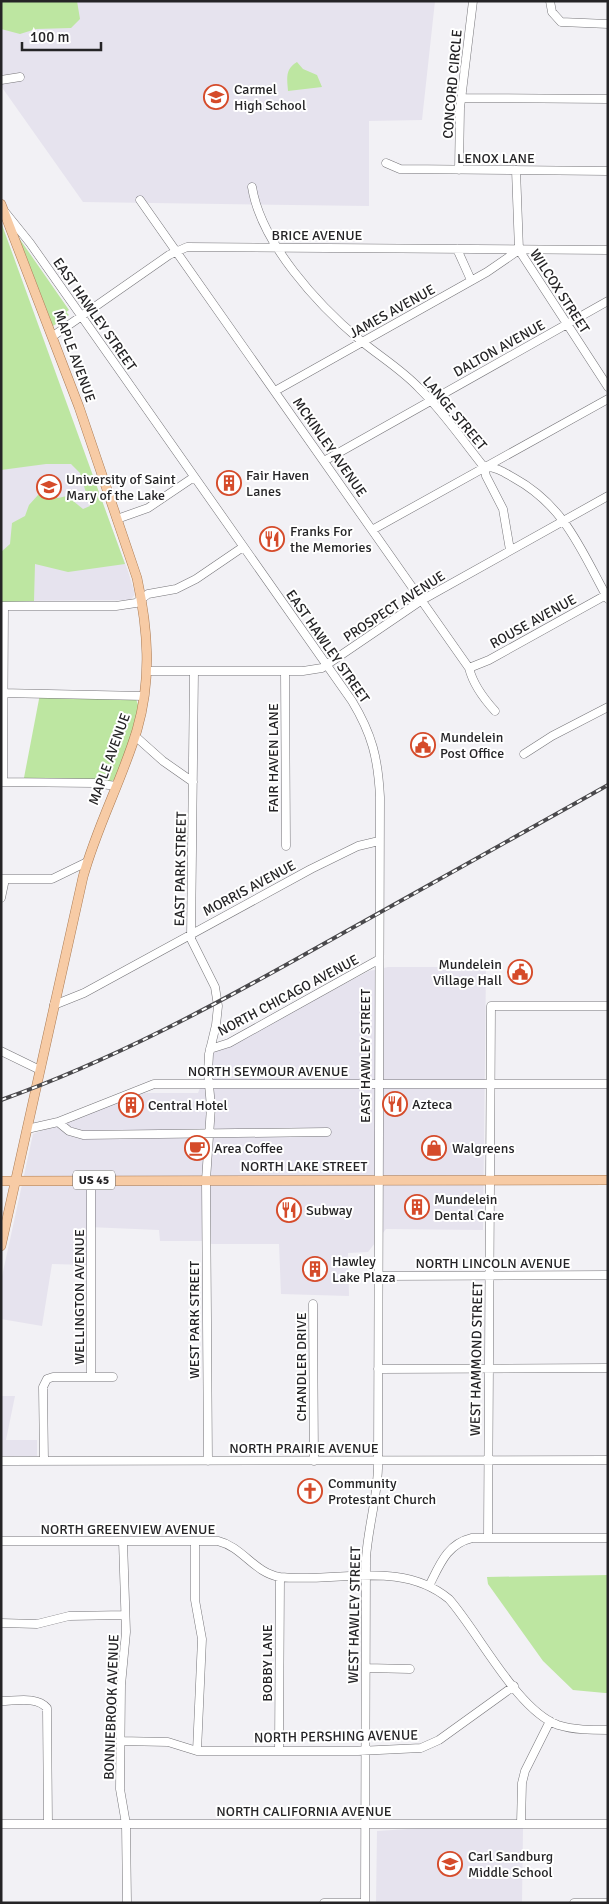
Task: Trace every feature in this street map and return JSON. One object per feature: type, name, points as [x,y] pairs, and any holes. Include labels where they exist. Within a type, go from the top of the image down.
[{"type":"main road","name":"MAPLE AVENUE","points":[[1,1246],[87,862],[135,736],[144,696],[147,671],[147,638],[137,578],[53,336],[3,207]]},
{"type":"main road","name":"NORTH LAKE STREET","points":[[1,1181],[608,1180]]},
{"type":"street","name":"CONCORD CIRCLE","points":[[459,170],[462,98],[473,1]]},
{"type":"street","points":[[550,1],[552,12],[561,22],[608,24]]},
{"type":"street","points":[[3,80],[20,77]]},
{"type":"street","points":[[462,98],[608,99]]},
{"type":"street","name":"LENOX LANE","points":[[386,163],[400,169],[608,171]]},
{"type":"street","name":"WILCOX STREET","points":[[516,170],[519,250],[608,386]]},
{"type":"street","name":"LANGE STREET","points":[[252,187],[255,204],[279,247],[300,278],[324,306],[362,342],[402,372],[431,400],[484,467],[496,468],[544,497],[564,520],[607,596]]},
{"type":"street","name":"MCKINLEY AVENUE","points":[[140,200],[422,600],[469,668],[479,689],[495,711]]},
{"type":"street","name":"EAST HAWLEY STREET","points":[[3,207],[362,717],[374,747],[380,787],[377,1179]]},
{"type":"street","name":"BRICE AVENUE","points":[[53,336],[176,251],[188,246],[608,250]]},
{"type":"street","points":[[456,248],[471,280]]},
{"type":"street","name":"JAMES AVENUE","points":[[275,391],[471,280],[514,255],[519,250]]},
{"type":"street","name":"DALTON AVENUE","points":[[324,461],[608,302]]},
{"type":"street","points":[[372,530],[608,398]]},
{"type":"street","points":[[484,467],[486,476],[502,509],[510,550]]},
{"type":"street","points":[[117,519],[148,508],[194,477]]},
{"type":"street","name":"PROSPECT AVENUE","points":[[147,671],[285,671],[314,670],[326,666],[422,600],[608,496]]},
{"type":"street","points":[[116,786],[94,783],[2,782],[3,606],[116,606],[136,604],[148,594],[168,591],[188,584],[243,547]]},
{"type":"street","name":"ROUSE AVENUE","points":[[469,668],[489,660],[607,596]]},
{"type":"street","name":"EAST PARK STREET","points":[[194,671],[192,934],[193,945],[215,987],[218,1006],[216,1025],[210,1049],[209,1134],[206,1180]]},
{"type":"street","name":"FAIR HAVEN LANE","points":[[285,671],[286,846]]},
{"type":"street","points":[[2,693],[144,696]]},
{"type":"street","points":[[524,754],[552,736],[608,707]]},
{"type":"street","points":[[135,736],[193,782]]},
{"type":"street","name":"MORRIS AVENUE","points":[[54,1005],[78,996],[358,846],[379,841]]},
{"type":"street","points":[[1,898],[3,879],[52,879],[87,862]]},
{"type":"street","name":"NORTH CHICAGO AVENUE","points":[[210,1049],[229,1043],[378,960]]},
{"type":"street","name":"WEST HAMMOND STREET","points":[[488,1538],[491,1006],[608,1006]]},
{"type":"street","points":[[1,1051],[40,1070]]},
{"type":"street","name":"NORTH SEYMOUR AVENUE","points":[[27,1129],[58,1122],[154,1084],[608,1084]]},
{"type":"street","points":[[58,1122],[69,1131],[83,1135],[327,1132]]},
{"type":"street","name":"WEST HAWLEY STREET","points":[[365,1903],[366,1576],[367,1545],[378,1486],[377,1179]]},
{"type":"street","name":"WELLINGTON AVENUE","points":[[44,1461],[44,1383],[53,1377],[91,1377],[91,1180]]},
{"type":"street","name":"WEST PARK STREET","points":[[206,1180],[208,1461]]},
{"type":"street","name":"NORTH LINCOLN AVENUE","points":[[378,1276],[608,1275]]},
{"type":"street","name":"CHANDLER DRIVE","points":[[314,1304],[314,1461]]},
{"type":"street","points":[[378,1369],[608,1368]]},
{"type":"street","points":[[91,1377],[113,1377]]},
{"type":"street","name":"NORTH PRAIRIE AVENUE","points":[[1,1461],[608,1460]]},
{"type":"street","points":[[429,1586],[446,1553],[454,1545],[472,1538],[608,1538]]},
{"type":"street","name":"NORTH GREENVIEW AVENUE","points":[[1,1541],[218,1542],[230,1545],[261,1570],[280,1577],[402,1577],[429,1586],[440,1592],[458,1609],[514,1686]]},
{"type":"street","name":"BONNIEBROOK AVENUE","points":[[123,1541],[125,1615],[120,1789],[126,1824],[127,1903]]},
{"type":"street","points":[[195,1541],[195,1600],[202,1639],[197,1751]]},
{"type":"street","name":"BOBBY LANE","points":[[279,1750],[280,1577]]},
{"type":"street","points":[[1,1623],[36,1624],[69,1616],[125,1615]]},
{"type":"street","points":[[366,1668],[410,1669]]},
{"type":"street","points":[[514,1686],[528,1704],[550,1721],[578,1730],[608,1730]]},
{"type":"street","name":"NORTH PERSHING AVENUE","points":[[120,1741],[168,1742],[197,1751],[421,1748],[439,1740],[514,1686]]},
{"type":"street","points":[[1,1701],[36,1700],[43,1702],[47,1708],[48,1824]]},
{"type":"street","points":[[521,1823],[522,1783],[525,1771],[550,1721]]},
{"type":"street","name":"NORTH CALIFORNIA AVENUE","points":[[1,1824],[608,1824]]},
{"type":"street","points":[[324,1903],[365,1903]]},
{"type":"street","points":[[574,1903],[608,1903]]},
{"type":"shaded area","name":"Carmel High School","points":[[1,1],[435,1],[422,120],[369,121],[369,206],[83,202],[1,86]]},
{"type":"shaded area","name":"University of Saint Mary of the Lake","points":[[1,233],[128,571],[135,594],[131,600],[1,601]]},
{"type":"shaded area","points":[[388,967],[486,967],[483,1230],[386,1229],[368,1252],[348,1253],[349,1296],[281,1294],[279,1244],[212,1244],[202,1241],[160,1241],[159,1230],[88,1227],[87,1265],[52,1264],[42,1326],[1,1319],[1,1281],[33,1134],[137,1093],[198,1093],[213,1053],[369,971]]},
{"type":"shaded area","points":[[1,1396],[15,1396],[6,1440],[37,1440],[37,1456],[1,1456]]},
{"type":"shaded area","name":"Carl Sandburg Middle School","points":[[438,1827],[523,1828],[522,1903],[376,1903],[377,1831]]},
{"type":"green space","points":[[1,1],[77,1],[80,19],[71,28],[36,29],[20,34],[1,29]]},
{"type":"green space","points":[[297,62],[303,69],[317,75],[322,87],[288,91],[287,78],[289,71]]},
{"type":"green space","name":"University of Saint Mary of the Lake","points":[[1,222],[125,564],[68,572],[35,564],[34,601],[1,602],[1,552],[10,544],[12,523],[25,516],[29,505],[38,495],[51,494],[58,498],[67,496],[83,509],[90,506],[80,473],[71,464],[46,464],[1,470]]},
{"type":"green space","points":[[19,238],[69,310],[66,312],[69,315],[53,326]]},
{"type":"green space","points":[[40,694],[134,696],[138,704],[138,726],[131,749],[118,779],[105,783],[23,783]]},
{"type":"green space","points":[[608,1575],[608,1693],[573,1690],[543,1661],[488,1584],[487,1577]]},
{"type":"railway","points":[[1,1100],[83,1067],[202,1010],[608,785]]},
{"type":"place","name":"Carmel High School","points":[[216,97]]},
{"type":"place","name":"Fair Haven Lanes","points":[[229,483]]},
{"type":"place","name":"University of Saint Mary of the Lake","points":[[49,487]]},
{"type":"place","name":"Franks For the Memories","points":[[272,539]]},
{"type":"place","name":"Mundelein Post Office","points":[[423,745]]},
{"type":"place","name":"Mundelein Village Hall","points":[[520,972]]},
{"type":"place","name":"Azteca","points":[[395,1104]]},
{"type":"place","name":"Central Hotel","points":[[131,1105]]},
{"type":"place","name":"Area Coffee","points":[[197,1148]]},
{"type":"place","name":"Walgreens","points":[[434,1148]]},
{"type":"place","name":"Mundelein Dental Care","points":[[417,1207]]},
{"type":"place","name":"Subway","points":[[289,1210]]},
{"type":"place","name":"Hawley Lake Plaza","points":[[315,1269]]},
{"type":"place","name":"Community Protestant Church","points":[[310,1491]]},
{"type":"place","name":"Carl Sandburg Middle School","points":[[450,1864]]}]
